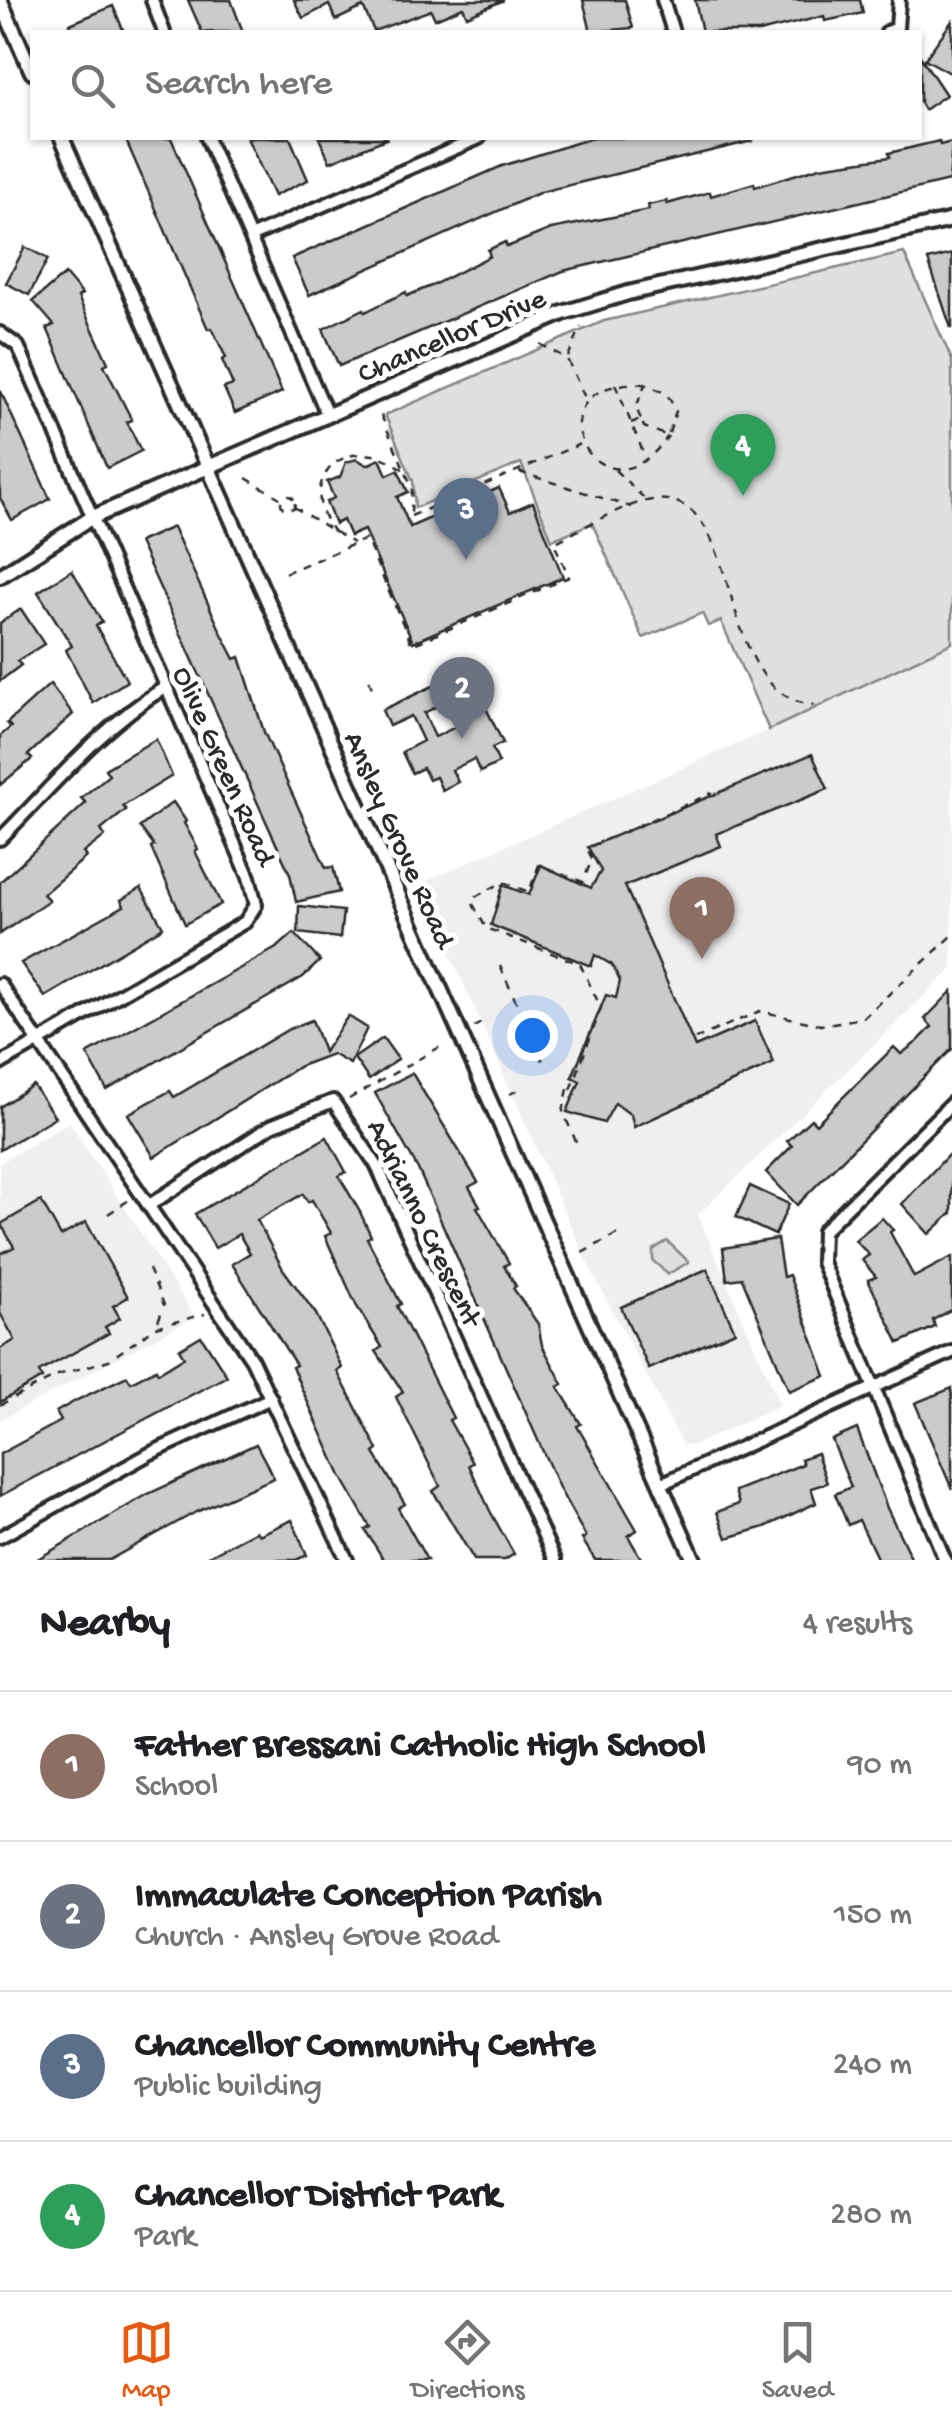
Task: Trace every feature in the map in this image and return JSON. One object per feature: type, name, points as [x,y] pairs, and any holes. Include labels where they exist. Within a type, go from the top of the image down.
[{"type":"street","points":[[0,0],[30,68]]},
{"type":"street","points":[[152,0],[163,30]]},
{"type":"street","points":[[663,0],[672,30]]},
{"type":"street","points":[[893,30],[902,18],[899,0]]},
{"type":"street","name":"Ansley Grove Road","points":[[63,140],[694,1560]]},
{"type":"street","points":[[208,140],[327,414]]},
{"type":"street","points":[[252,236],[474,140]]},
{"type":"street","name":"Chancellor Drive","points":[[0,576],[91,518],[596,301],[952,220]]},
{"type":"street","name":"Olive Green Road","points":[[0,333],[18,346],[164,688],[250,877],[256,905],[252,916],[38,1041]]},
{"type":"street","points":[[0,839],[45,788],[131,708],[164,688]]},
{"type":"street","points":[[0,984],[222,1313],[271,1398],[347,1560]]},
{"type":"street","points":[[0,1064],[38,1041]]},
{"type":"street","name":"Adrianno Crescent","points":[[151,1204],[271,1126],[332,1101],[377,1166],[555,1560]]},
{"type":"street","points":[[945,1560],[822,1262],[824,1230],[952,1102]]},
{"type":"street","points":[[660,1484],[952,1352]]},
{"type":"street","points":[[0,1537],[151,1453],[271,1398]]},
{"type":"path","points":[[568,359],[581,327]]},
{"type":"path","points":[[540,344],[568,359],[586,400]]},
{"type":"path","points":[[614,384],[647,461]]},
{"type":"path","points":[[614,469],[647,461],[668,436],[676,420],[674,404],[663,390],[645,384],[614,384],[586,400],[578,422],[582,443],[590,457],[614,469],[646,501]]},
{"type":"path","points":[[645,384],[636,408],[644,427],[668,436]]},
{"type":"path","points":[[381,415],[406,472],[414,502],[411,516],[582,443]]},
{"type":"path","points":[[631,423],[641,419]]},
{"type":"path","points":[[335,532],[326,522],[319,500],[326,472],[336,462],[364,451],[382,454],[406,472]]},
{"type":"path","points":[[518,471],[632,508]]},
{"type":"path","points":[[246,478],[282,499],[293,498],[294,507]]},
{"type":"path","points":[[282,499],[283,508],[294,507],[354,544]]},
{"type":"path","points":[[285,574],[366,538],[412,645],[569,577],[554,543],[646,501],[677,503],[698,521],[728,579],[751,661],[779,696],[815,706]]},
{"type":"path","points":[[369,680],[373,690]]},
{"type":"path","points":[[578,1146],[564,1112],[601,1008],[580,964],[486,928],[473,904],[475,897],[503,882],[529,892],[538,865],[583,882],[592,859],[587,848],[712,793]]},
{"type":"path","points":[[695,1040],[760,1011],[821,1025],[863,1018],[952,936]]},
{"type":"path","points":[[500,966],[546,1068]]},
{"type":"path","points":[[473,1028],[486,1020]]},
{"type":"path","points":[[349,1099],[446,1044]]},
{"type":"path","points":[[510,1094],[518,1090]]},
{"type":"path","points":[[108,1214],[142,1191]]},
{"type":"path","points":[[582,1253],[617,1234]]},
{"type":"path","points":[[149,1268],[164,1305],[156,1328]]},
{"type":"path","points":[[0,1405],[58,1375],[109,1360],[156,1328],[222,1313]]},
{"type":"shaded area","points":[[904,253],[952,360],[952,643],[769,730],[721,621],[708,626],[702,613],[643,638],[592,523],[552,540],[521,463],[415,508],[413,481],[385,415],[604,321]]},
{"type":"shaded area","points":[[952,643],[952,969],[698,1215],[780,1405],[695,1445],[683,1445],[588,1264],[419,884],[769,730]]},
{"type":"shaded area","points":[[69,1122],[195,1317],[0,1420],[0,1163]]},
{"type":"shaded area","points":[[667,1241],[689,1262],[668,1274],[653,1261],[653,1250]]},
{"type":"building","points":[[188,0],[231,0],[242,30],[201,30]]},
{"type":"building","points":[[294,0],[504,0],[467,16],[463,7],[435,19],[431,10],[377,30],[363,7],[336,20],[329,5],[303,18]]},
{"type":"building","points":[[583,0],[625,0],[633,28],[590,30]]},
{"type":"building","points":[[695,0],[860,0],[863,13],[825,21],[824,16],[767,30],[702,30]]},
{"type":"building","points":[[113,6],[123,30],[72,30],[70,24]]},
{"type":"building","points":[[952,21],[952,74],[925,59]]},
{"type":"building","points":[[922,59],[946,95],[924,110],[922,106]]},
{"type":"building","points":[[126,140],[172,140],[282,392],[235,413],[224,388],[233,385],[222,360],[226,358],[212,328],[208,329]]},
{"type":"building","points":[[248,140],[291,140],[308,180],[274,196]]},
{"type":"building","points":[[320,140],[383,140],[330,162]]},
{"type":"building","points":[[586,140],[752,141],[541,192],[309,295],[292,258],[502,166]]},
{"type":"building","points":[[939,141],[940,145],[952,142],[949,181],[563,271],[339,366],[323,329],[406,292],[407,296],[431,286],[490,256],[488,250],[505,242],[507,247],[551,229],[649,210],[648,205],[710,192],[711,196],[754,183],[755,187],[820,167],[890,157],[889,153]]},
{"type":"building","points":[[25,247],[48,259],[29,295],[6,283]]},
{"type":"building","points":[[952,254],[952,328],[951,328],[928,260]]},
{"type":"building","points":[[65,274],[82,294],[78,297],[108,363],[104,365],[132,420],[127,422],[141,451],[107,468],[47,328],[54,325],[33,301]]},
{"type":"building","points":[[0,390],[50,499],[12,520],[0,498]]},
{"type":"building","points":[[357,459],[367,465],[380,459],[387,475],[398,470],[408,492],[397,497],[410,527],[499,488],[510,512],[533,502],[563,577],[413,642],[364,530],[350,536],[343,520],[335,524],[326,502],[334,498],[327,482],[340,477],[346,462]]},
{"type":"building","points":[[173,527],[221,632],[235,659],[240,657],[264,732],[326,868],[333,867],[339,892],[296,902],[290,874],[139,542]]},
{"type":"building","points":[[72,570],[102,622],[96,626],[127,681],[93,703],[66,650],[72,646],[38,592]]},
{"type":"building","points":[[21,609],[44,644],[17,661],[21,665],[0,681],[0,623]]},
{"type":"building","points":[[50,684],[73,714],[28,755],[32,759],[0,785],[0,736],[11,727],[7,723]]},
{"type":"building","points":[[433,686],[442,704],[424,713],[435,737],[457,726],[447,705],[469,694],[478,712],[486,708],[503,743],[492,748],[499,763],[480,772],[474,759],[452,770],[458,782],[442,790],[436,777],[429,780],[423,768],[412,773],[402,752],[423,741],[411,716],[389,726],[382,710]]},
{"type":"building","points":[[156,739],[172,776],[123,806],[126,810],[101,830],[105,836],[83,853],[86,857],[43,894],[49,900],[0,934],[0,882],[86,803],[81,798],[109,775],[105,769]]},
{"type":"building","points":[[812,754],[828,789],[716,834],[721,846],[625,886],[695,1047],[755,1021],[774,1063],[634,1127],[631,1115],[615,1103],[604,1123],[567,1112],[580,1081],[572,1077],[606,995],[616,998],[620,981],[612,965],[595,955],[591,966],[491,925],[503,885],[529,895],[541,865],[591,888],[601,871],[588,847]]},
{"type":"building","points":[[173,802],[186,821],[198,849],[195,851],[221,904],[185,924],[151,848],[154,846],[140,827]]},
{"type":"building","points":[[141,888],[163,927],[45,997],[21,963],[124,906],[121,900]]},
{"type":"building","points":[[299,906],[343,911],[340,938],[298,933]]},
{"type":"building","points":[[294,933],[320,961],[303,977],[107,1090],[87,1054],[278,947]]},
{"type":"building","points":[[952,991],[952,1049],[797,1205],[766,1172],[792,1146],[787,1141],[811,1119],[816,1124],[894,1047],[901,1054],[917,1042],[932,1027],[925,1019]]},
{"type":"building","points":[[348,1016],[367,1028],[350,1064],[332,1054],[300,1066],[154,1157],[128,1114],[170,1091],[174,1097],[289,1029],[312,1020],[324,1052]]},
{"type":"building","points":[[383,1038],[398,1059],[369,1080],[354,1058]]},
{"type":"building","points":[[412,1073],[478,1182],[469,1187],[480,1206],[477,1207],[509,1263],[504,1266],[516,1286],[513,1288],[538,1324],[542,1345],[563,1384],[558,1387],[581,1424],[577,1426],[637,1530],[628,1536],[642,1560],[595,1560],[582,1539],[586,1537],[560,1490],[418,1169],[375,1093]]},
{"type":"building","points":[[33,1085],[55,1117],[0,1150],[0,1107]]},
{"type":"building","points":[[327,1137],[346,1172],[339,1176],[360,1212],[371,1236],[367,1238],[401,1304],[397,1306],[453,1418],[449,1420],[473,1463],[469,1465],[490,1511],[514,1554],[505,1560],[474,1560],[433,1491],[440,1486],[396,1397],[403,1392],[376,1351],[382,1347],[356,1305],[325,1236],[331,1233],[312,1200],[308,1202],[303,1194],[257,1220],[283,1269],[316,1314],[342,1368],[337,1371],[378,1450],[374,1453],[405,1504],[398,1508],[427,1560],[384,1560],[365,1530],[370,1527],[341,1476],[292,1367],[296,1365],[232,1264],[250,1253],[239,1234],[215,1248],[195,1214]]},
{"type":"building","points":[[952,1151],[952,1213],[929,1234],[902,1204]]},
{"type":"building","points":[[750,1186],[789,1204],[775,1235],[736,1217]]},
{"type":"building","points":[[41,1201],[61,1236],[86,1222],[128,1297],[113,1306],[120,1318],[105,1327],[109,1333],[39,1372],[42,1378],[0,1402],[0,1349],[15,1340],[0,1313],[0,1254],[14,1247],[1,1224]]},
{"type":"building","points":[[882,1218],[893,1230],[890,1232],[914,1277],[952,1257],[952,1309],[933,1320],[935,1327],[899,1343],[868,1280],[876,1277],[862,1260],[869,1255],[855,1240]]},
{"type":"building","points":[[777,1239],[783,1277],[789,1275],[826,1376],[789,1391],[742,1278],[727,1280],[723,1248]]},
{"type":"building","points":[[707,1269],[735,1331],[649,1369],[621,1307]]},
{"type":"building","points":[[201,1336],[227,1376],[0,1496],[0,1454],[61,1421],[56,1412],[77,1400],[127,1376],[131,1382],[156,1369],[158,1373],[184,1357],[179,1349]]},
{"type":"building","points":[[952,1388],[952,1489],[915,1403]]},
{"type":"building","points":[[857,1429],[912,1560],[878,1560],[859,1520],[848,1525],[835,1494],[851,1487],[832,1440]]},
{"type":"building","points":[[256,1444],[274,1478],[196,1512],[109,1560],[36,1560],[148,1494]]},
{"type":"building","points":[[817,1453],[827,1483],[811,1488],[816,1503],[765,1527],[727,1538],[717,1512],[739,1504],[735,1491],[803,1464],[801,1459]]},
{"type":"building","points":[[292,1520],[307,1555],[296,1560],[201,1560],[256,1531],[259,1535]]},
{"type":"place","name":"Chancellor District Park","points":[[743,496]]},
{"type":"place","name":"Chancellor Community Centre","points":[[466,560]]},
{"type":"place","name":"Immaculate Conception Parish","points":[[462,739]]},
{"type":"place","name":"Father Bressani Catholic High School","points":[[702,959]]}]
